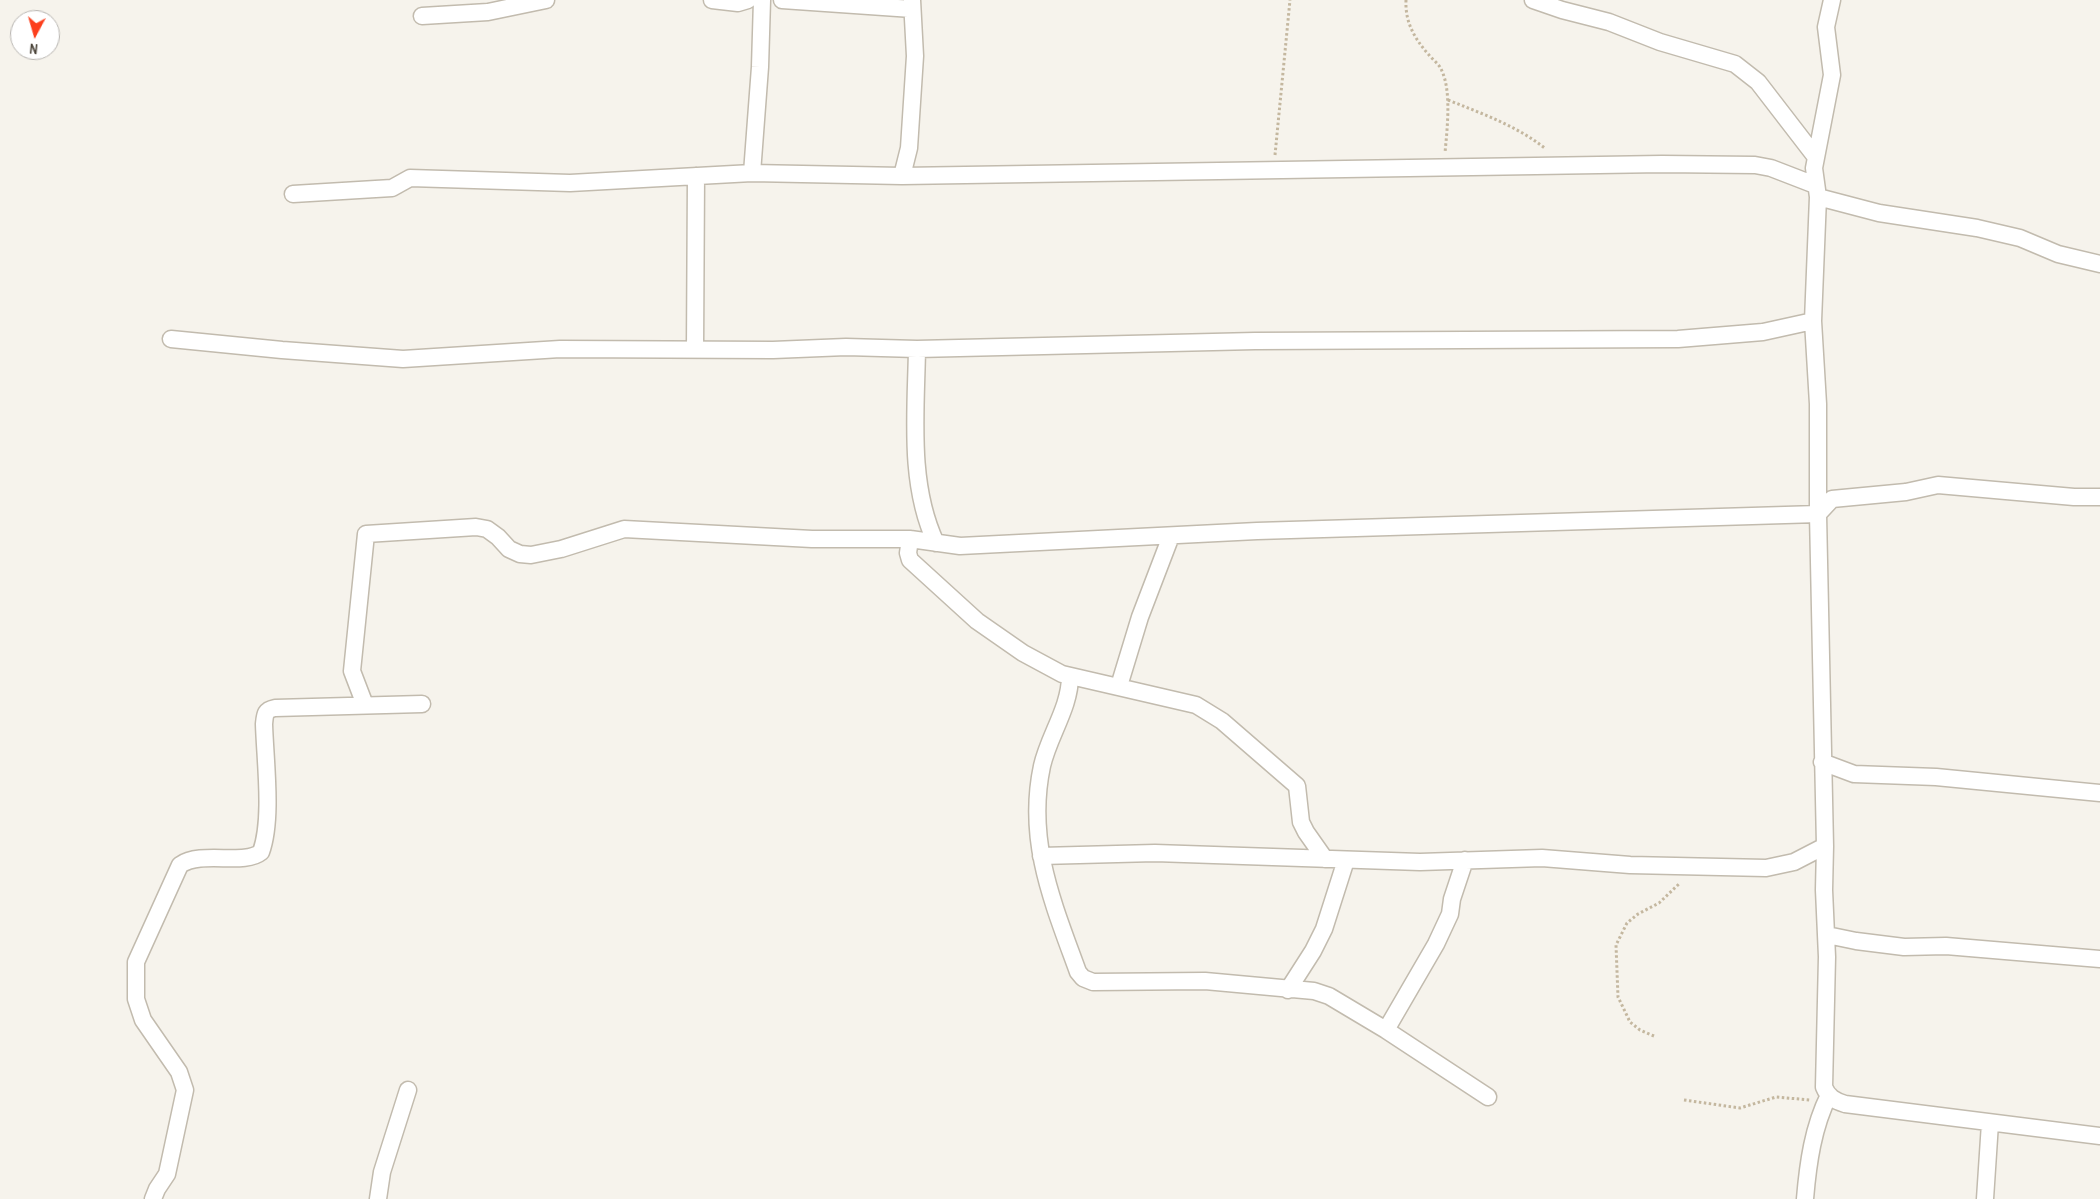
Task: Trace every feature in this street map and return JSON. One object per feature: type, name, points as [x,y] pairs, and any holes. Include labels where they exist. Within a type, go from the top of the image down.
[{"type":"street","points":[[422,16],[488,12],[546,0]]},
{"type":"street","points":[[712,0],[738,3],[748,0]]},
{"type":"street","points":[[752,173],[760,66],[762,0]]},
{"type":"street","points":[[782,0],[912,4],[915,56],[909,148],[902,176]]},
{"type":"street","points":[[1533,0],[1608,22],[1660,42],[1735,64],[1758,82],[1816,156]]},
{"type":"street","points":[[1805,1199],[1807,1171],[1820,1113],[1827,1099],[1824,1078],[1827,935],[1824,890],[1825,846],[1818,514],[1818,404],[1813,321],[1816,156],[1832,76],[1826,27],[1832,0]]},
{"type":"street","points":[[293,194],[392,188],[410,178],[570,183],[752,173],[902,176],[1568,167],[1662,164],[1755,165],[1771,168],[1816,191],[1879,213],[1977,228],[2020,238],[2058,254],[2100,264]]},
{"type":"street","points":[[695,349],[696,176]]},
{"type":"street","points":[[170,339],[282,350],[403,358],[560,349],[773,350],[846,347],[917,349],[1245,341],[1678,339],[1764,332],[1813,321]]},
{"type":"street","points":[[917,349],[917,461],[926,520],[936,543]]},
{"type":"street","points":[[365,705],[352,671],[366,534],[476,527],[487,529],[509,549],[520,554],[531,555],[561,549],[624,529],[812,539],[910,540],[960,546],[1460,524],[1818,514],[1832,499],[1906,492],[1938,485],[2074,497],[2100,497]]},
{"type":"street","points":[[1119,686],[1140,617],[1170,536]]},
{"type":"street","points":[[910,540],[908,553],[910,560],[977,621],[1023,653],[1062,674],[1196,705],[1222,721],[1296,786],[1301,822],[1324,859]]},
{"type":"street","points":[[1070,676],[1068,701],[1052,734],[1042,766],[1037,832],[1050,893],[1078,972],[1087,981],[1206,981],[1314,991],[1329,996],[1386,1030],[1488,1096]]},
{"type":"street","points":[[153,1199],[167,1174],[185,1090],[179,1072],[143,1020],[136,1000],[136,962],[180,865],[191,859],[252,857],[261,852],[264,844],[266,811],[264,724],[265,714],[268,710],[275,708],[422,704]]},
{"type":"street","points":[[1822,762],[1854,774],[1936,777],[2100,793]]},
{"type":"street","points":[[1041,856],[1155,853],[1420,862],[1542,858],[1630,865],[1766,868],[1794,862],[1825,846]]},
{"type":"street","points":[[1288,990],[1313,951],[1324,929],[1346,860]]},
{"type":"street","points":[[1386,1030],[1436,944],[1450,914],[1452,898],[1465,860]]},
{"type":"street","points":[[1827,935],[1904,947],[1946,946],[2100,959]]},
{"type":"street","points":[[378,1199],[382,1172],[408,1090]]},
{"type":"street","points":[[1827,1099],[1845,1104],[2100,1136]]},
{"type":"street","points":[[1985,1199],[1990,1123]]},
{"type":"path","points":[[1273,171],[1290,0]]},
{"type":"path","points":[[1406,0],[1405,11],[1409,27],[1441,69],[1448,100],[1444,168]]},
{"type":"path","points":[[1448,100],[1499,120],[1530,136],[1568,167]]},
{"type":"path","points":[[1654,1036],[1640,1030],[1630,1022],[1618,997],[1616,945],[1627,924],[1638,914],[1659,903],[1682,881],[1693,866]]},
{"type":"path","points":[[1684,1100],[1740,1108],[1776,1098],[1827,1099]]}]
